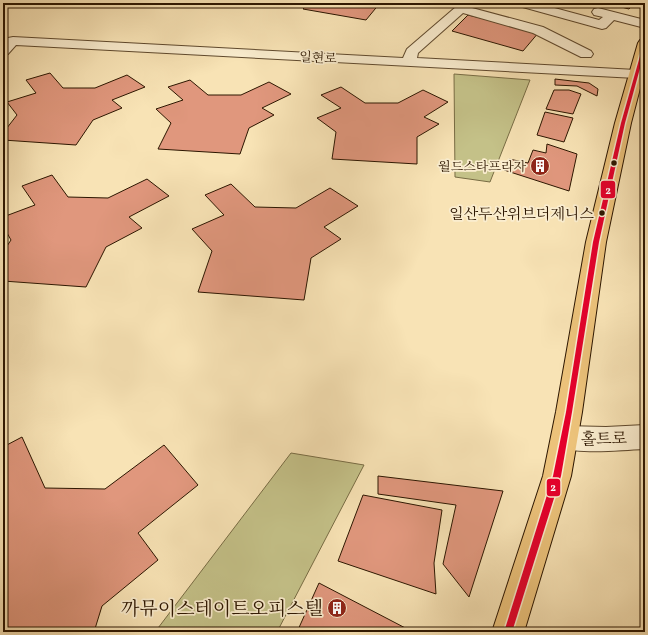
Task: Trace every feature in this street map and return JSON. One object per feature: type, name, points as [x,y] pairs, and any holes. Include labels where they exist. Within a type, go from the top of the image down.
[{"type":"main road","points":[[508,632],[557,476],[569,412],[596,242],[636,74],[645,43]]},
{"type":"street","points":[[523,3],[602,25],[611,16]]},
{"type":"street","points":[[562,3],[645,24]]},
{"type":"street","points":[[409,62],[412,52],[461,9],[538,30],[586,54]]},
{"type":"street","name":"일현로","points":[[3,51],[13,41],[636,74]]},
{"type":"street","name":"홀트로","points":[[564,438],[606,440],[645,437]]},
{"type":"shaded area","points":[[454,74],[530,80],[490,182],[455,177]]},
{"type":"shaded area","points":[[291,453],[364,465],[277,632],[155,632]]},
{"type":"building","points":[[309,3],[380,3],[366,20],[303,9]]},
{"type":"building","points":[[606,3],[635,3],[629,9]]},
{"type":"building","points":[[468,15],[539,32],[523,51],[452,31]]},
{"type":"building","points":[[50,73],[63,88],[95,88],[127,75],[145,87],[112,100],[122,108],[93,120],[76,145],[3,140],[3,133],[17,115],[7,102],[36,93],[26,80]]},
{"type":"building","points":[[555,79],[589,83],[598,89],[597,96],[577,86],[555,85]]},
{"type":"building","points":[[190,80],[208,95],[241,95],[269,82],[291,94],[262,108],[274,115],[249,128],[240,154],[158,149],[171,123],[156,109],[183,100],[168,87]]},
{"type":"building","points":[[341,87],[365,103],[398,103],[423,90],[448,102],[424,117],[439,124],[417,137],[417,164],[332,159],[336,132],[317,118],[341,108],[321,95]]},
{"type":"building","points":[[554,90],[569,90],[581,94],[573,114],[546,109]]},
{"type":"building","points":[[545,112],[573,118],[564,142],[537,135]]},
{"type":"building","name":"월드스타프라자","points":[[547,144],[577,154],[569,191],[504,170],[509,159],[528,163],[533,150],[546,153]]},
{"type":"building","points":[[52,175],[68,197],[108,198],[147,179],[169,196],[129,217],[142,228],[106,247],[86,287],[3,281],[3,252],[11,240],[3,226],[3,217],[35,205],[22,186]]},
{"type":"building","points":[[231,184],[255,207],[296,208],[330,188],[358,206],[324,227],[341,239],[311,258],[304,300],[198,292],[212,251],[192,229],[224,215],[205,195]]},
{"type":"building","points":[[22,437],[45,488],[105,489],[164,445],[198,485],[138,533],[158,560],[102,606],[94,632],[3,632],[3,447]]},
{"type":"building","points":[[378,476],[503,491],[469,597],[443,564],[456,505],[378,494]]},
{"type":"building","points":[[363,495],[442,510],[434,563],[436,594],[338,561]]},
{"type":"building","name":"까뮤이스테이트오피스텔","points":[[319,583],[413,632],[297,632]]},
{"type":"transit line","name":"2","points":[[508,632],[557,476],[569,412],[596,242],[623,123],[645,43]]},
{"type":"place","name":"월드스타프라자","points":[[540,166]]},
{"type":"place","name":"일산두산위브더제니스","points":[[602,213]]},
{"type":"place","name":"까뮤이스테이트오피스텔","points":[[337,608]]}]
